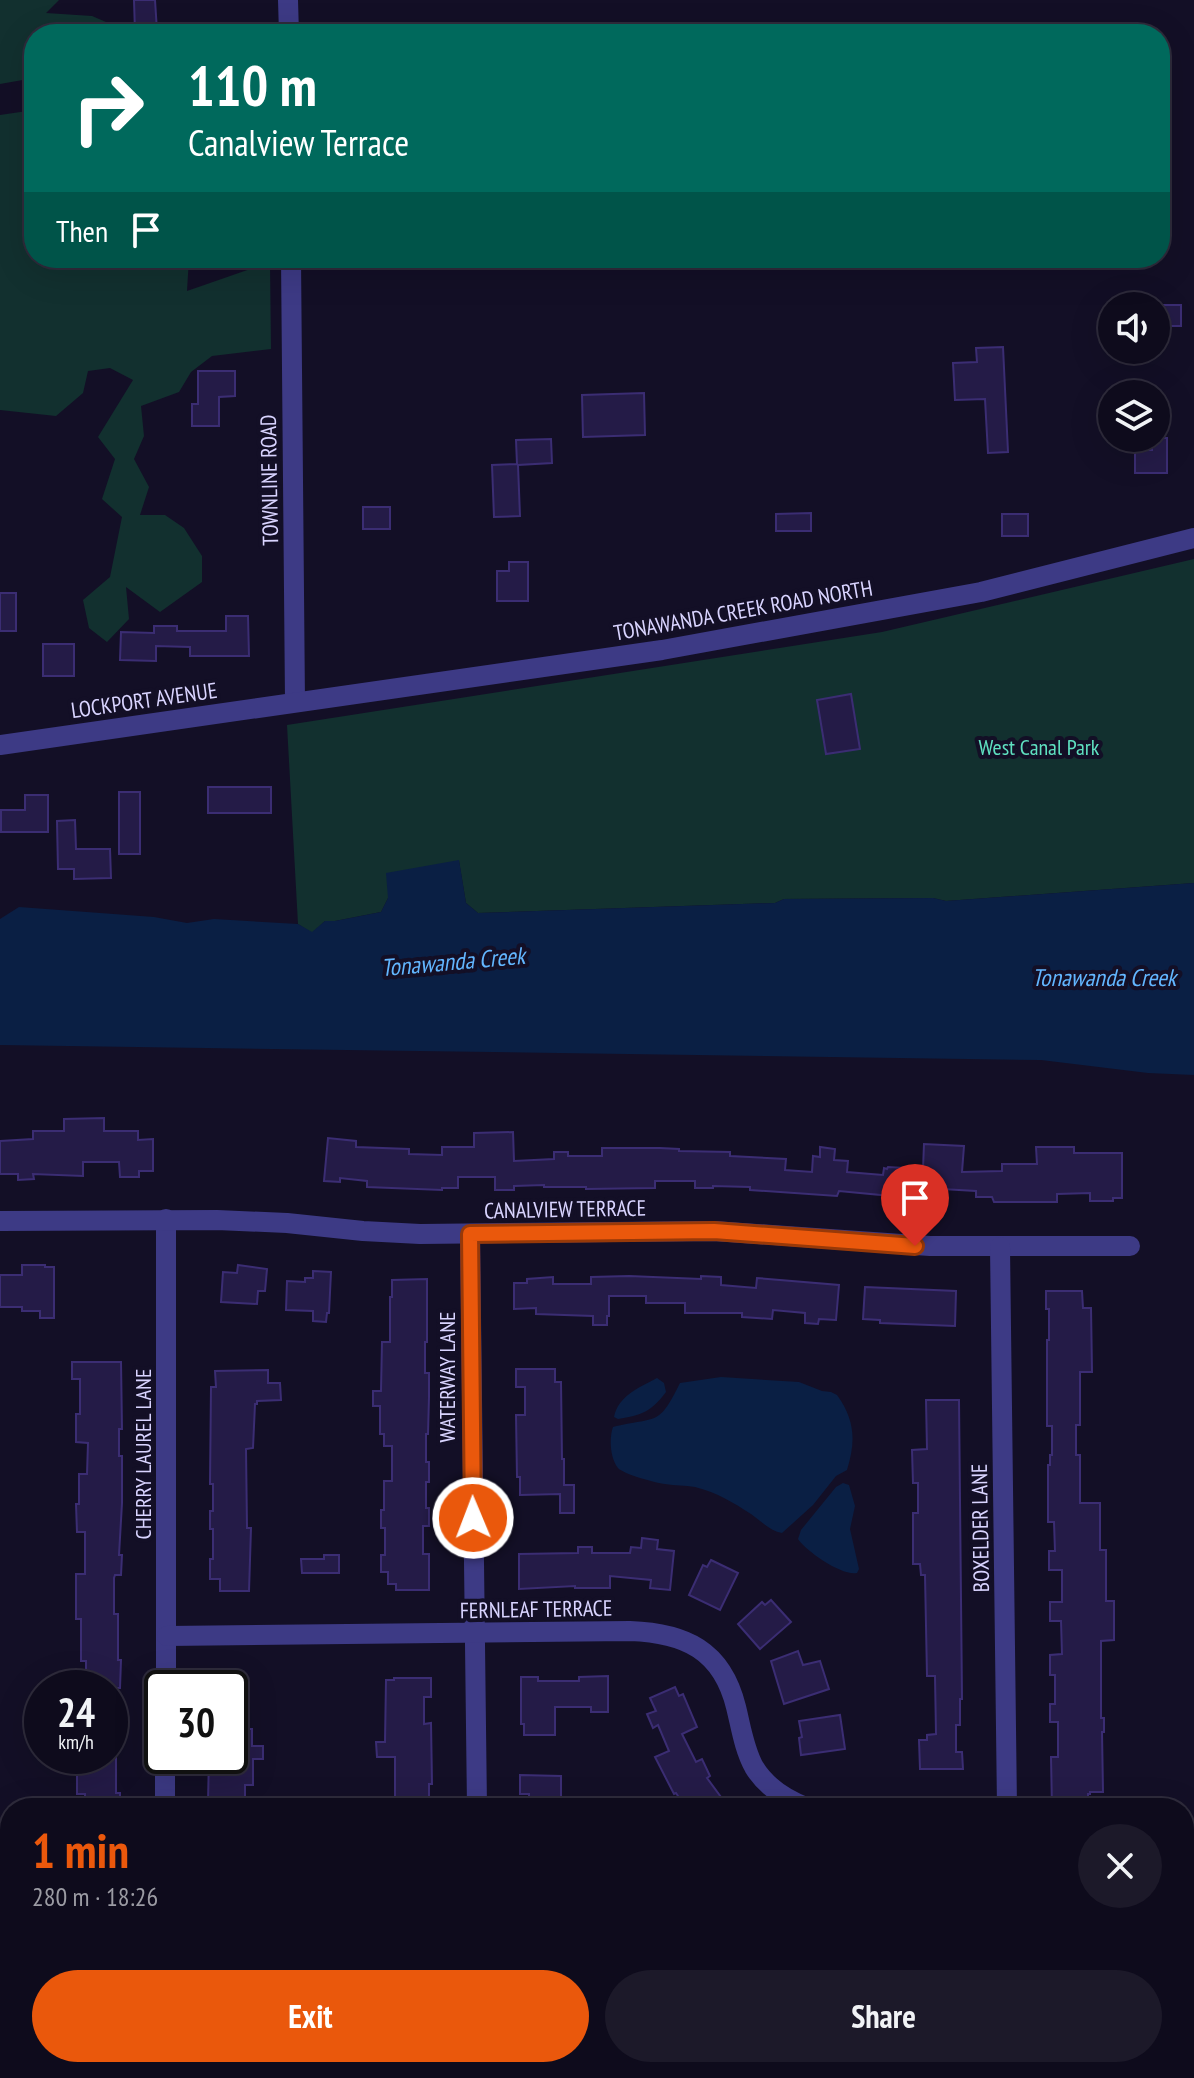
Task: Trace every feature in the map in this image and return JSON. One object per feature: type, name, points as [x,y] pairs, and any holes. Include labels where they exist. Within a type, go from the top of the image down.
[{"type":"street","points":[[288,0],[289,24]]},
{"type":"street","name":"TOWNLINE ROAD","points":[[291,268],[295,702]]},
{"type":"street","name":"TONAWANDA CREEK ROAD NORTH","points":[[295,702],[739,637],[981,592],[1194,538]]},
{"type":"street","name":"LOCKPORT AVENUE","points":[[0,745],[295,702]]},
{"type":"street","name":"CHERRY LAUREL LANE","points":[[166,1219],[166,1670]]},
{"type":"street","name":"CANALVIEW TERRACE","points":[[0,1221],[265,1221],[387,1233],[714,1231],[915,1246],[1130,1246]]},
{"type":"street","name":"WATERWAY LANE","points":[[470,1234],[477,1798]]},
{"type":"street","name":"BOXELDER LANE","points":[[1000,1247],[1007,1798]]},
{"type":"street","name":"FERNLEAF TERRACE","points":[[167,1636],[667,1634],[691,1644],[711,1658],[729,1684],[746,1751],[758,1772],[786,1798]]},
{"type":"street","points":[[165,1774],[165,1798]]},
{"type":"green space","points":[[0,0],[59,0],[46,13],[92,16],[111,24],[24,24],[24,80],[0,84]]},
{"type":"green space","points":[[24,111],[24,268],[188,268],[187,291],[253,268],[270,268],[271,349],[212,356],[191,372],[179,392],[141,406],[144,436],[134,459],[149,487],[140,515],[165,515],[184,528],[202,556],[202,582],[160,612],[126,587],[129,619],[107,642],[89,628],[83,600],[110,577],[122,517],[102,499],[115,459],[98,437],[133,380],[110,368],[88,371],[83,393],[56,416],[0,410],[0,115]]},
{"type":"green space","name":"West Canal Park","points":[[1194,559],[1194,883],[946,901],[933,898],[784,899],[775,903],[478,913],[466,903],[459,861],[388,898],[381,912],[325,921],[312,933],[298,924],[287,725],[882,632]]},
{"type":"water","name":"Tonawanda Creek","points":[[459,860],[466,903],[478,913],[775,903],[784,899],[933,898],[946,901],[1194,883],[1194,1075],[1148,1073],[1041,1060],[0,1045],[0,919],[19,907],[154,917],[187,923],[214,919],[298,924],[312,932],[325,921],[381,912],[388,898],[386,873]]},
{"type":"water","points":[[721,1377],[799,1382],[837,1395],[847,1413],[853,1440],[847,1470],[836,1476],[813,1505],[782,1533],[717,1495],[695,1487],[661,1483],[633,1475],[618,1468],[613,1459],[613,1427],[655,1418],[666,1407],[680,1383]]},
{"type":"water","points":[[657,1378],[664,1383],[666,1392],[656,1404],[640,1414],[618,1419],[614,1417],[625,1398]]},
{"type":"water","points":[[843,1483],[849,1485],[855,1506],[850,1529],[859,1569],[857,1573],[843,1571],[825,1562],[798,1539],[801,1530],[836,1487]]},
{"type":"building","points":[[134,0],[155,0],[157,24],[135,24]]},
{"type":"building","points":[[1170,305],[1181,305],[1181,326],[1170,326]]},
{"type":"building","points":[[1003,347],[1008,452],[988,453],[985,399],[955,400],[953,363],[977,362],[976,348]]},
{"type":"building","points":[[198,371],[235,371],[235,396],[219,397],[219,426],[192,426],[192,404],[198,404]]},
{"type":"building","points":[[644,393],[645,435],[583,437],[582,395]]},
{"type":"building","points":[[551,439],[552,463],[518,465],[520,516],[494,517],[492,465],[517,464],[516,440]]},
{"type":"building","points":[[1135,452],[1167,452],[1167,473],[1135,473]]},
{"type":"building","points":[[363,507],[390,507],[390,529],[363,529]]},
{"type":"building","points":[[811,513],[811,531],[776,531],[776,514]]},
{"type":"building","points":[[1002,514],[1028,514],[1028,536],[1002,536]]},
{"type":"building","points":[[509,562],[528,562],[528,601],[497,601],[497,571],[509,571]]},
{"type":"building","points":[[0,593],[16,593],[16,631],[0,631]]},
{"type":"building","points":[[226,616],[248,616],[249,656],[190,656],[190,647],[156,646],[156,661],[120,660],[121,632],[154,633],[154,626],[177,626],[177,631],[226,631]]},
{"type":"building","points":[[43,644],[74,644],[74,676],[43,676]]},
{"type":"building","points":[[851,694],[860,749],[826,754],[817,700]]},
{"type":"building","points":[[208,787],[271,787],[271,813],[208,813]]},
{"type":"building","points":[[119,792],[140,792],[140,854],[119,854]]},
{"type":"building","points":[[25,795],[48,795],[48,832],[1,832],[1,810],[25,810]]},
{"type":"building","points":[[75,820],[76,849],[110,849],[111,878],[74,879],[74,869],[58,869],[57,821]]},
{"type":"building","points":[[104,1118],[104,1131],[138,1131],[138,1140],[153,1139],[153,1171],[139,1171],[139,1177],[120,1177],[119,1162],[83,1162],[83,1176],[33,1174],[34,1179],[18,1180],[18,1174],[0,1174],[0,1141],[33,1139],[33,1131],[64,1131],[64,1119]]},
{"type":"building","points":[[513,1132],[514,1161],[554,1159],[554,1152],[568,1152],[568,1156],[602,1156],[602,1148],[660,1148],[786,1159],[785,1170],[812,1172],[813,1156],[820,1157],[820,1147],[835,1149],[834,1160],[848,1161],[847,1172],[883,1175],[884,1168],[888,1167],[923,1169],[924,1144],[964,1146],[962,1172],[1002,1171],[1002,1164],[1037,1164],[1036,1147],[1074,1147],[1074,1153],[1122,1153],[1122,1198],[1090,1201],[1090,1193],[1057,1194],[1057,1202],[994,1202],[992,1197],[976,1197],[976,1191],[942,1189],[941,1202],[891,1200],[891,1196],[839,1191],[837,1196],[750,1190],[750,1187],[695,1188],[695,1181],[655,1181],[655,1188],[586,1189],[544,1185],[495,1190],[495,1177],[458,1177],[458,1188],[442,1190],[367,1187],[367,1181],[340,1178],[340,1182],[324,1181],[328,1138],[356,1141],[356,1147],[409,1149],[409,1154],[442,1155],[442,1147],[474,1147],[474,1133]]},
{"type":"building","points":[[22,1265],[54,1267],[54,1318],[40,1318],[40,1311],[22,1311],[22,1307],[0,1307],[0,1275],[22,1275]]},
{"type":"building","points":[[238,1265],[267,1269],[265,1291],[258,1291],[257,1304],[221,1302],[223,1272],[237,1273]]},
{"type":"building","points":[[313,1271],[331,1272],[326,1322],[313,1321],[313,1311],[286,1310],[287,1281],[305,1282],[305,1278],[313,1278]]},
{"type":"building","points":[[553,1277],[553,1284],[591,1284],[591,1277],[721,1277],[721,1285],[756,1288],[757,1278],[839,1285],[836,1320],[819,1319],[818,1324],[805,1323],[805,1313],[773,1310],[772,1319],[742,1317],[742,1313],[685,1313],[685,1303],[646,1303],[646,1296],[609,1296],[607,1325],[593,1325],[593,1316],[536,1314],[536,1308],[514,1309],[514,1283],[527,1283],[527,1279]]},
{"type":"building","points":[[427,1279],[425,1373],[429,1373],[426,1462],[429,1462],[429,1482],[426,1482],[426,1508],[429,1508],[429,1526],[423,1526],[423,1554],[429,1554],[429,1590],[396,1590],[396,1584],[388,1584],[388,1572],[381,1572],[381,1555],[385,1555],[385,1528],[381,1528],[381,1510],[384,1510],[384,1481],[392,1481],[392,1446],[384,1446],[384,1434],[380,1434],[380,1406],[373,1406],[373,1391],[381,1391],[382,1342],[390,1342],[392,1280]]},
{"type":"building","points":[[865,1287],[956,1291],[955,1326],[880,1323],[880,1320],[863,1319]]},
{"type":"building","points":[[1046,1291],[1082,1291],[1083,1308],[1091,1308],[1092,1372],[1080,1372],[1080,1425],[1076,1425],[1076,1455],[1080,1455],[1080,1503],[1100,1503],[1100,1550],[1106,1550],[1106,1601],[1114,1601],[1114,1640],[1101,1641],[1103,1792],[1090,1792],[1088,1798],[1052,1798],[1051,1757],[1058,1757],[1058,1722],[1050,1722],[1050,1704],[1055,1704],[1055,1675],[1050,1675],[1050,1655],[1062,1654],[1061,1621],[1050,1621],[1050,1602],[1062,1602],[1062,1570],[1049,1570],[1049,1551],[1055,1551],[1054,1522],[1048,1522],[1052,1426],[1047,1426],[1049,1309],[1046,1309]]},
{"type":"building","points":[[72,1362],[121,1362],[122,1429],[119,1429],[119,1456],[122,1456],[122,1503],[119,1555],[122,1555],[121,1575],[114,1578],[114,1614],[118,1614],[121,1670],[86,1670],[86,1661],[81,1661],[81,1619],[76,1619],[76,1574],[85,1574],[85,1532],[77,1532],[76,1504],[79,1504],[79,1474],[87,1474],[88,1443],[76,1442],[80,1379],[72,1379]]},
{"type":"building","points":[[516,1369],[555,1369],[555,1382],[561,1382],[564,1485],[574,1485],[574,1513],[560,1513],[560,1494],[520,1495],[516,1415],[525,1415],[525,1387],[516,1387]]},
{"type":"building","points":[[268,1370],[268,1383],[280,1383],[281,1400],[257,1401],[253,1448],[246,1449],[247,1528],[251,1528],[249,1591],[220,1591],[220,1579],[210,1579],[210,1559],[213,1559],[213,1529],[210,1529],[210,1511],[213,1511],[213,1484],[210,1484],[211,1387],[216,1387],[215,1371]]},
{"type":"building","points":[[926,1400],[959,1400],[962,1699],[960,1725],[956,1725],[956,1752],[962,1752],[963,1769],[920,1769],[919,1740],[927,1740],[927,1735],[936,1734],[935,1676],[927,1676],[925,1575],[921,1575],[920,1564],[913,1564],[913,1513],[918,1513],[918,1483],[913,1483],[912,1450],[927,1449]]},
{"type":"building","points":[[642,1538],[658,1540],[657,1549],[674,1551],[670,1590],[650,1588],[651,1580],[610,1576],[610,1588],[519,1589],[519,1554],[578,1553],[578,1547],[592,1547],[592,1553],[630,1553],[631,1547],[641,1548]]},
{"type":"building","points":[[324,1555],[339,1555],[339,1573],[302,1573],[301,1559],[324,1559]]},
{"type":"building","points":[[711,1560],[738,1573],[720,1610],[689,1595],[703,1565],[707,1567]]},
{"type":"building","points":[[771,1600],[791,1622],[760,1649],[738,1624],[762,1602],[765,1605]]},
{"type":"building","points":[[798,1651],[803,1665],[820,1661],[829,1689],[784,1704],[771,1661]]},
{"type":"building","points":[[608,1676],[608,1712],[591,1712],[591,1707],[555,1707],[555,1735],[524,1735],[524,1724],[521,1724],[521,1677],[538,1677],[538,1681],[579,1681],[579,1677]]},
{"type":"building","points":[[431,1678],[431,1697],[424,1697],[424,1724],[431,1723],[432,1784],[429,1784],[429,1798],[395,1798],[395,1757],[377,1757],[376,1742],[385,1742],[386,1680]]},
{"type":"building","points":[[675,1687],[679,1696],[683,1694],[697,1727],[682,1734],[696,1762],[702,1759],[710,1776],[707,1778],[722,1798],[679,1798],[674,1794],[655,1757],[669,1751],[658,1725],[653,1728],[647,1714],[656,1711],[650,1698]]},
{"type":"building","points":[[840,1715],[845,1749],[801,1755],[799,1721]]},
{"type":"building","points":[[248,1729],[252,1729],[252,1746],[263,1746],[263,1759],[253,1759],[253,1785],[245,1785],[245,1798],[208,1798],[209,1774],[248,1774]]},
{"type":"building","points":[[77,1774],[116,1774],[116,1793],[120,1793],[120,1798],[85,1798],[85,1794],[77,1794]]},
{"type":"building","points":[[520,1775],[561,1776],[561,1798],[529,1798],[529,1794],[520,1794]]},
{"type":"route","points":[[473,1518],[470,1234],[714,1231],[915,1246]]}]
